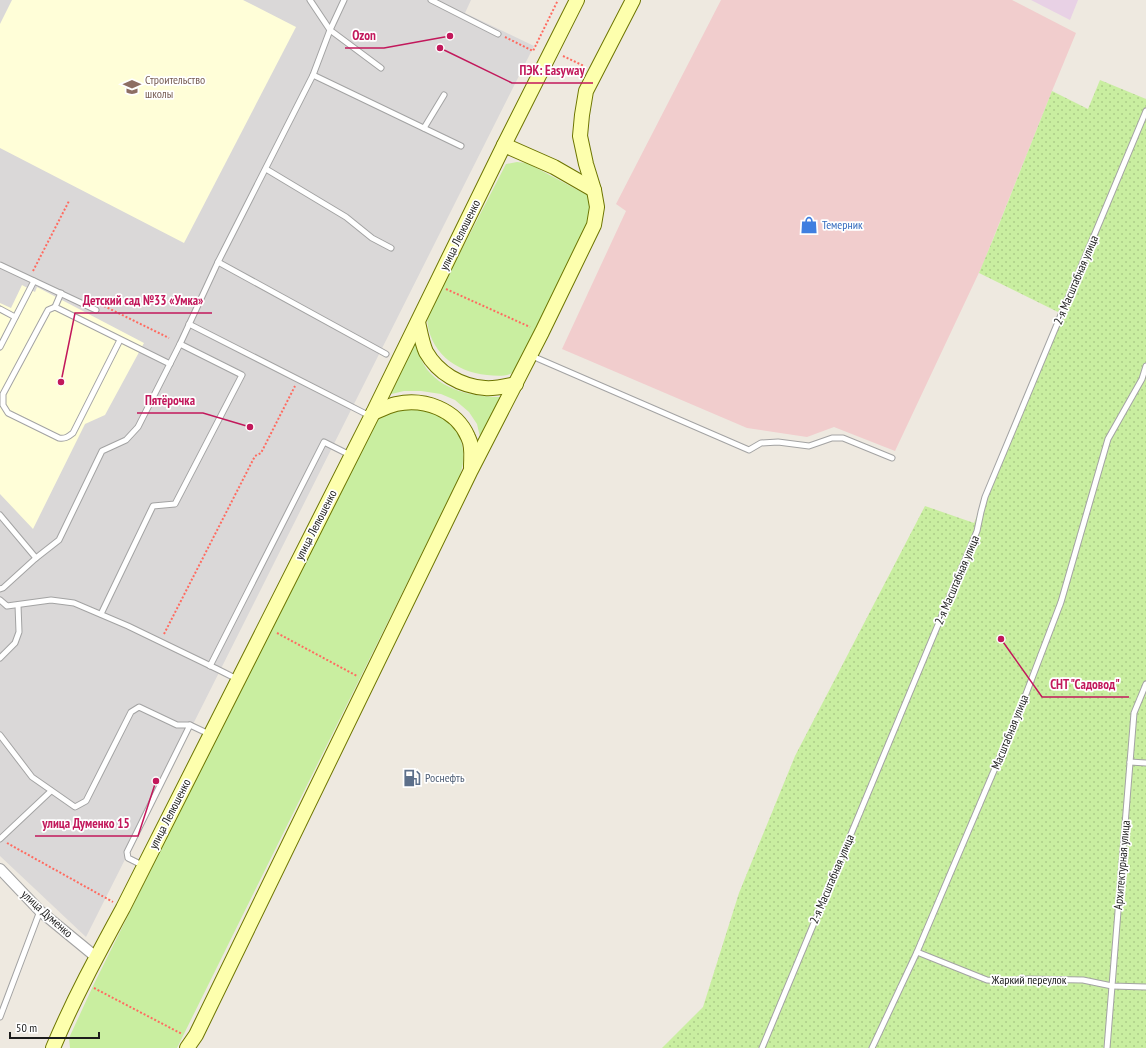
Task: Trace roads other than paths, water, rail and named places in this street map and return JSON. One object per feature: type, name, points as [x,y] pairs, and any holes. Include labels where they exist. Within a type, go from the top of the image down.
[{"type":"street","name":"улица Лелюшенко","points":[[53,1048],[96,958],[123,908],[372,415],[504,145],[577,0]]},
{"type":"street","points":[[190,1044],[471,470],[516,384],[594,225],[597,206],[580,136],[586,90],[633,0]]},
{"type":"street","points":[[504,145],[554,167],[594,190]]},
{"type":"street","points":[[418,322],[425,350],[441,371],[458,381],[478,387],[486,388],[516,384]]},
{"type":"street","points":[[372,415],[395,404],[415,402],[433,405],[451,415],[462,426],[472,448],[471,470]]},
{"type":"street","name":"улица Думенко","points":[[0,869],[40,911],[96,958]]},
{"type":"street","points":[[61,1029],[63,1048]]},
{"type":"lane","points":[[310,0],[330,30],[381,68]]},
{"type":"lane","points":[[0,589],[59,540],[102,451],[126,440],[138,427],[180,344],[218,262],[313,75],[330,30],[344,0]]},
{"type":"lane","points":[[431,0],[498,34]]},
{"type":"lane","points":[[313,75],[461,146]]},
{"type":"lane","points":[[424,128],[444,95]]},
{"type":"lane","name":"2-я Масштабная улица","points":[[762,1048],[977,531],[985,497],[1146,111]]},
{"type":"lane","points":[[266,168],[346,217],[372,238],[391,248]]},
{"type":"lane","points":[[218,262],[386,354]]},
{"type":"lane","points":[[0,265],[96,310]]},
{"type":"lane","points":[[0,347],[16,317],[32,280]]},
{"type":"lane","points":[[61,293],[54,307],[48,310],[4,394],[3,405],[8,413],[59,438],[66,438],[70,436],[73,433],[120,340]]},
{"type":"lane","points":[[54,307],[170,364]]},
{"type":"lane","points":[[0,309],[16,317]]},
{"type":"lane","points":[[189,324],[298,380],[372,415]]},
{"type":"lane","points":[[101,614],[153,506],[175,504],[242,375],[180,344]]},
{"type":"lane","points":[[530,355],[749,450],[762,442],[778,442],[809,446],[832,438],[843,438],[892,458]]},
{"type":"lane","name":"Масштабная улица","points":[[872,1048],[917,952],[1021,707],[1061,602],[1108,439],[1142,379],[1146,366]]},
{"type":"lane","points":[[210,666],[324,442],[351,456]]},
{"type":"lane","points":[[0,515],[36,558]]},
{"type":"lane","points":[[0,600],[7,606],[50,600],[74,603],[160,641],[238,680]]},
{"type":"lane","points":[[0,658],[15,642],[19,632],[18,605]]},
{"type":"lane","name":"Архитектурная улица","points":[[1107,1048],[1134,713],[1146,684]]},
{"type":"lane","points":[[0,736],[32,777],[75,807],[86,801],[131,712],[139,707],[177,724],[190,725],[210,735]]},
{"type":"lane","points":[[143,866],[128,858],[127,852],[190,725]]},
{"type":"lane","points":[[1130,762],[1146,763]]},
{"type":"lane","points":[[0,839],[51,791]]},
{"type":"lane","points":[[0,1015],[40,911]]},
{"type":"lane","name":"Жаркий переулок","points":[[917,952],[987,980],[1083,980],[1112,986],[1146,987]]},
{"type":"place","name":"Ozon","points":[[450,36]]},
{"type":"place","name":"ПЭК: Easyway","points":[[440,48]]},
{"type":"place","name":"Строительство школы","points":[[132,87]]},
{"type":"place","name":"Темерник","points":[[809,225]]},
{"type":"place","name":"Детский сад №33 «Умка»","points":[[61,382]]},
{"type":"place","name":"Пятёрочка","points":[[250,427]]},
{"type":"place","name":"СНТ \"Садовод\"","points":[[1001,639]]},
{"type":"place","name":"Роснефть","points":[[412,778]]},
{"type":"place","name":"улица Думенко 15","points":[[156,781]]}]
